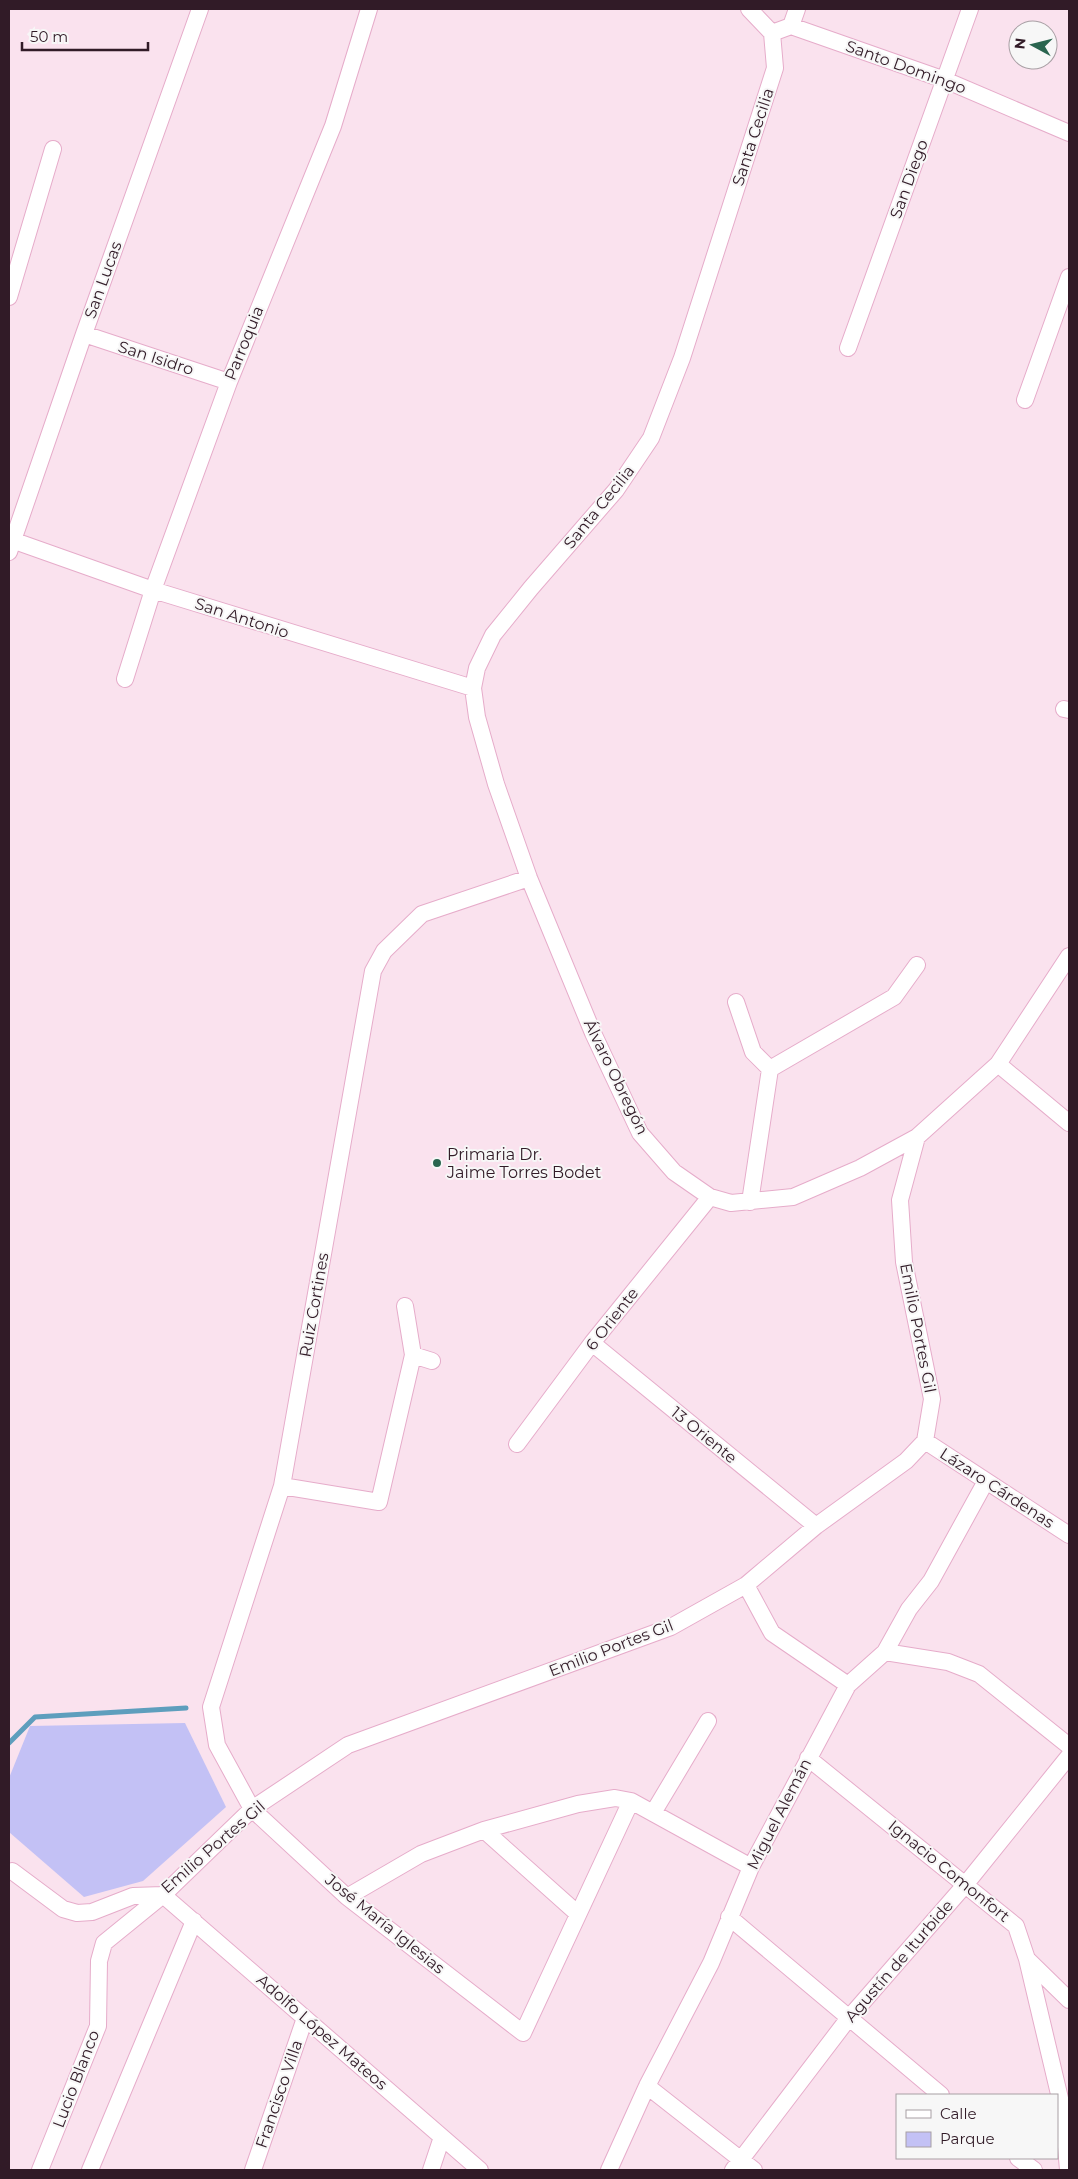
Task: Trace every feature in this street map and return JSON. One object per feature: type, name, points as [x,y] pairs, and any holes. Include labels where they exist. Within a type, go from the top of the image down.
[{"type":"street","name":"San Lucas","points":[[10,543],[200,9]]},
{"type":"street","name":"Parroquia","points":[[125,679],[153,590],[229,382],[333,126],[370,9]]},
{"type":"street","points":[[749,9],[772,33],[791,26],[797,9]]},
{"type":"street","name":"San Diego","points":[[848,348],[970,9]]},
{"type":"street","name":"Santo Domingo","points":[[791,26],[944,80],[1069,132]]},
{"type":"street","name":"Santa Cecilia","points":[[529,878],[477,717],[473,688],[477,668],[492,636],[616,490],[651,438],[682,358],[775,68],[772,33]]},
{"type":"street","points":[[9,297],[53,149]]},
{"type":"street","points":[[1024,400],[1069,277]]},
{"type":"street","name":"San Isidro","points":[[84,334],[229,382]]},
{"type":"street","name":"San Antonio","points":[[10,543],[153,590],[473,688]]},
{"type":"street","name":"Álvaro Obregón","points":[[529,878],[593,1033],[640,1133],[674,1172],[710,1197],[731,1203],[793,1197],[860,1168],[917,1137],[998,1064],[1069,956]]},
{"type":"street","name":"Ruiz Cortines","points":[[252,1809],[217,1745],[211,1707],[282,1486],[372,970],[384,951],[422,914],[529,878]]},
{"type":"street","points":[[770,1069],[894,997],[917,966]]},
{"type":"street","points":[[736,1002],[753,1052],[770,1069]]},
{"type":"street","points":[[998,1064],[1069,1123]]},
{"type":"street","points":[[750,1202],[770,1069]]},
{"type":"street","name":"Emilio Portes Gil","points":[[9,1872],[12,1871],[63,1909],[77,1913],[92,1912],[132,1896],[163,1895],[252,1809],[348,1745],[671,1626],[746,1585],[816,1526],[906,1460],[925,1441],[932,1399],[904,1262],[900,1200],[917,1137]]},
{"type":"street","name":"6 Oriente","points":[[517,1444],[592,1343],[710,1197]]},
{"type":"street","points":[[282,1486],[379,1502],[414,1355],[405,1306]]},
{"type":"street","name":"13 Oriente","points":[[592,1343],[816,1526]]},
{"type":"street","points":[[414,1355],[432,1361]]},
{"type":"street","name":"Lázaro Cárdenas","points":[[925,1441],[1069,1535]]},
{"type":"street","name":"Miguel Alemán","points":[[609,2170],[647,2086],[711,1963],[751,1867],[808,1758],[848,1685],[885,1652],[909,1609],[932,1581],[986,1481]]},
{"type":"street","points":[[746,1585],[772,1633],[848,1685]]},
{"type":"street","points":[[885,1652],[948,1662],[979,1674],[1069,1746]]},
{"type":"street","points":[[653,1813],[708,1721]]},
{"type":"street","name":"Agustín de Iturbide","points":[[743,2167],[848,2019],[965,1885],[1069,1756]]},
{"type":"street","name":"Ignacio Comonfort","points":[[808,1758],[1016,1926],[1027,1959],[1069,2000]]},
{"type":"street","points":[[347,1897],[421,1854],[484,1830],[578,1804],[615,1798],[631,1801],[751,1867]]},
{"type":"street","points":[[484,1830],[578,1914],[631,1801]]},
{"type":"street","name":"José María Iglesias","points":[[252,1809],[347,1897],[523,2033],[578,1914]]},
{"type":"street","name":"Adolfo López Mateos","points":[[163,1895],[480,2170]]},
{"type":"street","name":"Lucio Blanco","points":[[40,2170],[98,2026],[99,1961],[104,1943],[163,1895]]},
{"type":"street","points":[[729,1917],[848,2019],[940,2094]]},
{"type":"street","points":[[90,2170],[194,1921]]},
{"type":"street","points":[[1027,1959],[1063,2111],[1068,2170]]},
{"type":"street","name":"Francisco Villa","points":[[253,2170],[306,2018]]},
{"type":"street","points":[[647,2086],[743,2167]]},
{"type":"street","points":[[431,2170],[442,2137]]},
{"type":"green space","points":[[185,1723],[226,1807],[143,1881],[84,1897],[9,1832],[9,1778],[30,1726]]},
{"type":"waterway","points":[[9,1743],[35,1717],[186,1708]]},
{"type":"place","name":"Primaria Dr. Jaime Torres Bodet","points":[[437,1163]]}]
